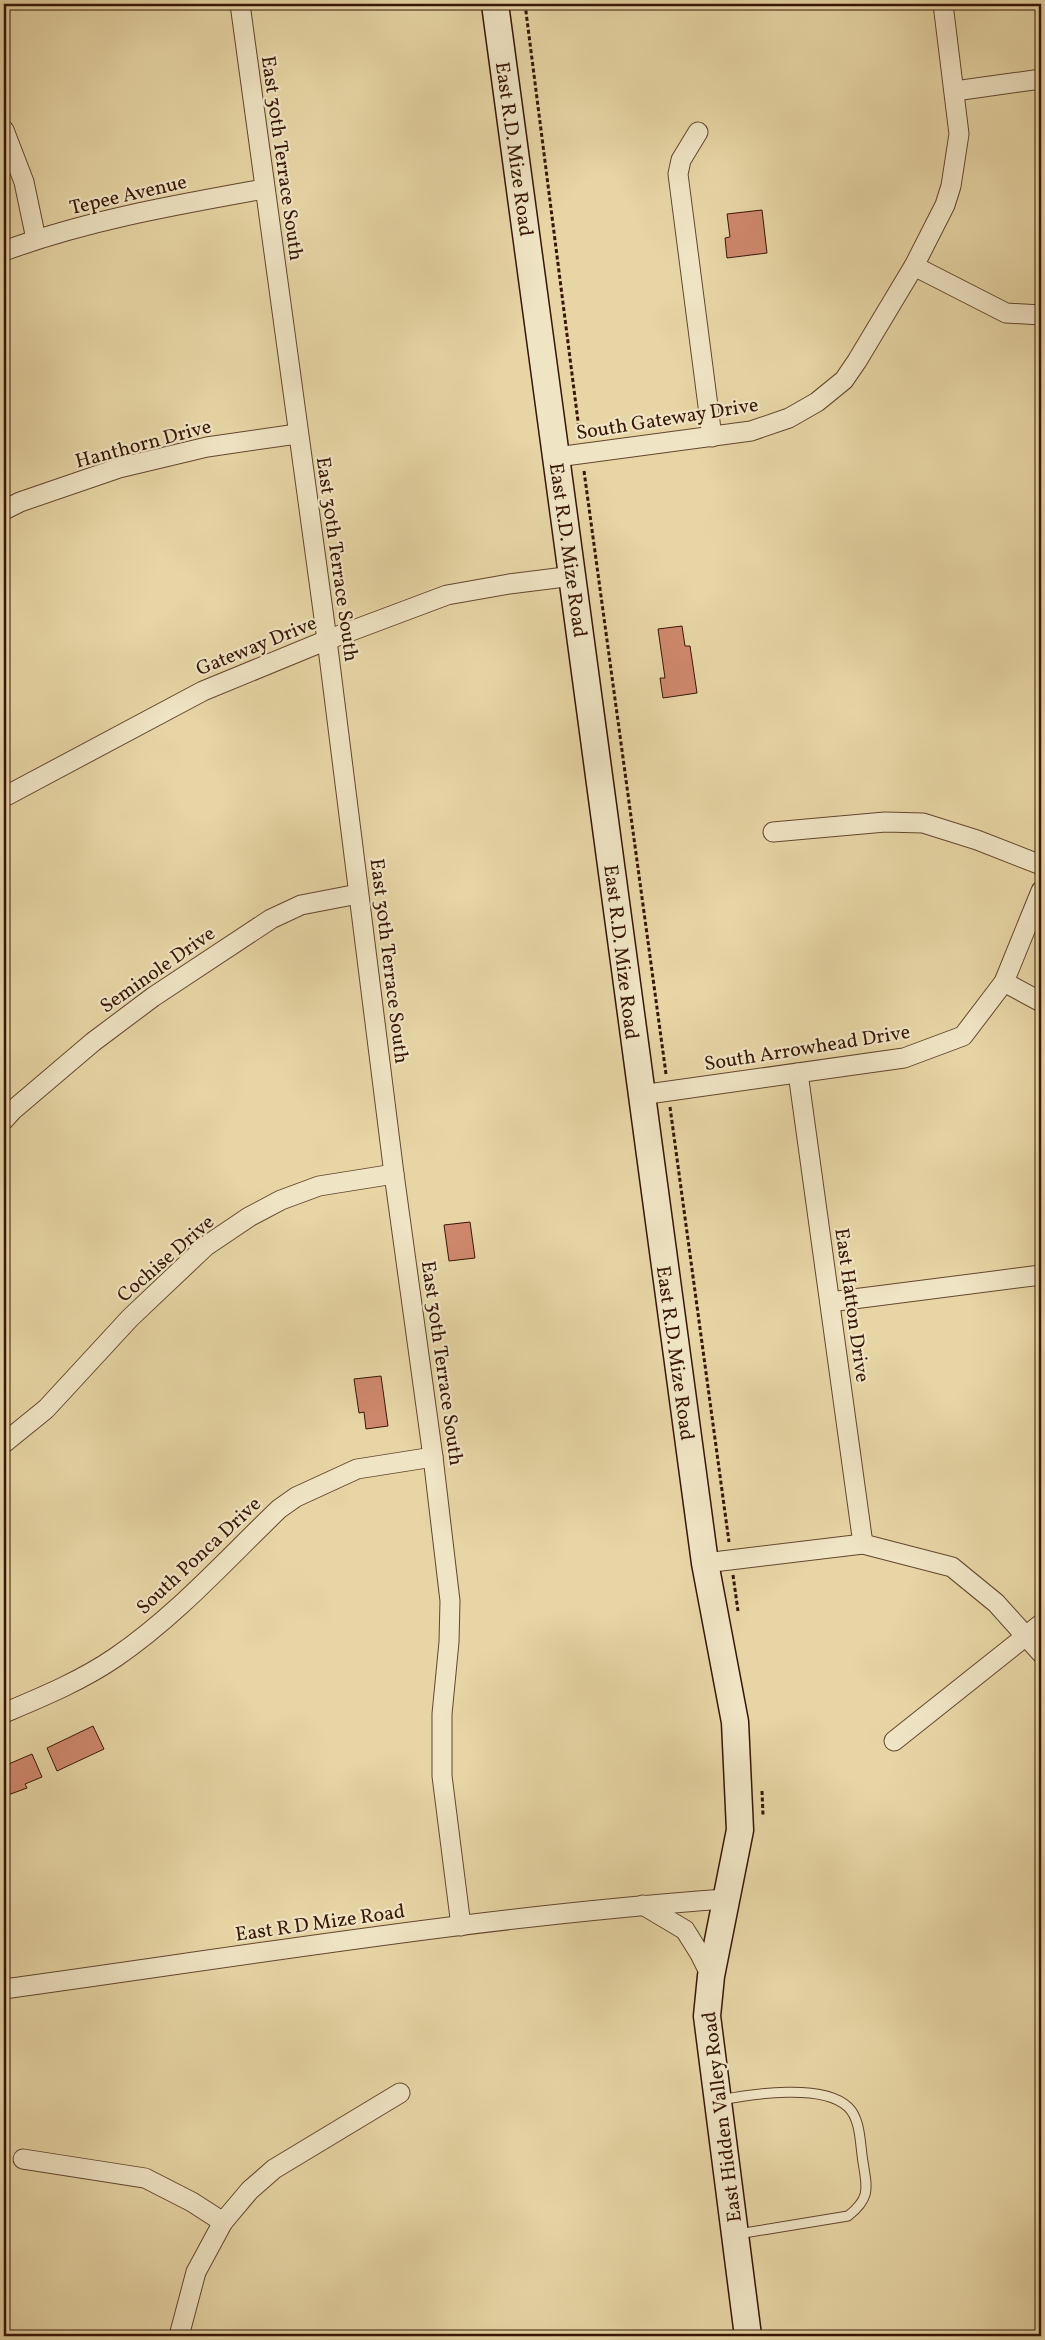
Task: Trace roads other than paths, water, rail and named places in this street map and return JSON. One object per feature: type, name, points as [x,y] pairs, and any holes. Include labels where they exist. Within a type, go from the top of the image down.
[{"type":"main road","name":"East R.D. Mize Road","points":[[495,4],[705,1563],[735,1722],[740,1830],[726,1899]]},
{"type":"main road","name":"East Hidden Valley Road","points":[[726,1899],[710,1976],[707,2016],[748,2336]]},
{"type":"street","name":"East 30th Terrace South","points":[[240,4],[297,434],[327,640],[394,1174],[433,1457],[450,1602],[449,1642],[442,1714],[442,1776],[461,1926]]},
{"type":"street","name":"South Gateway Drive","points":[[557,457],[751,431],[789,418],[817,402],[844,380],[862,354],[914,266],[946,205],[959,134],[943,4]]},
{"type":"street","points":[[955,91],[1041,79]]},
{"type":"street","points":[[4,130],[24,182],[36,239]]},
{"type":"street","points":[[698,132],[681,160],[678,174],[712,437]]},
{"type":"street","name":"Tepee Avenue","points":[[4,250],[36,239],[150,209],[264,190]]},
{"type":"street","points":[[914,266],[1006,313],[1041,315]]},
{"type":"street","name":"Hanthorn Drive","points":[[4,510],[20,502],[119,468],[207,447],[297,434]]},
{"type":"street","name":"Gateway Drive","points":[[4,798],[203,691],[327,640],[447,595],[509,584],[573,576]]},
{"type":"street","points":[[773,832],[885,822],[924,823],[977,840],[1041,866]]},
{"type":"street","name":"South Arrowhead Drive","points":[[641,1095],[904,1058],[963,1036],[1004,982],[1041,891]]},
{"type":"street","name":"Seminole Drive","points":[[4,1120],[13,1110],[93,1042],[153,997],[249,933],[271,919],[301,905],[358,894]]},
{"type":"street","points":[[1004,982],[1041,1002]]},
{"type":"street","name":"East Hatton Drive","points":[[798,1073],[864,1544]]},
{"type":"street","name":"Cochise Drive","points":[[4,1442],[46,1408],[130,1318],[206,1246],[220,1236],[273,1204],[319,1186],[394,1174]]},
{"type":"street","points":[[830,1302],[1041,1275]]},
{"type":"street","name":"South Ponca Drive","points":[[4,1713],[65,1687],[115,1657],[162,1622],[279,1509],[296,1496],[357,1469],[433,1457]]},
{"type":"street","points":[[705,1563],[864,1544],[952,1567],[996,1603],[1041,1654]]},
{"type":"street","points":[[894,1741],[1041,1624]]},
{"type":"street","name":"East R D Mize Road","points":[[4,1989],[461,1926],[643,1905],[726,1899]]},
{"type":"street","points":[[643,1905],[685,1930],[700,1954],[710,1976]]},
{"type":"street","points":[[179,2336],[196,2272],[223,2222],[250,2190],[274,2169],[400,2093]]},
{"type":"street","points":[[23,2159],[145,2178],[192,2202],[223,2222]]},
{"type":"lane","points":[[717,2101],[738,2096],[801,2092],[828,2096],[848,2107],[857,2121],[867,2188],[861,2206],[848,2216],[735,2234]]}]
